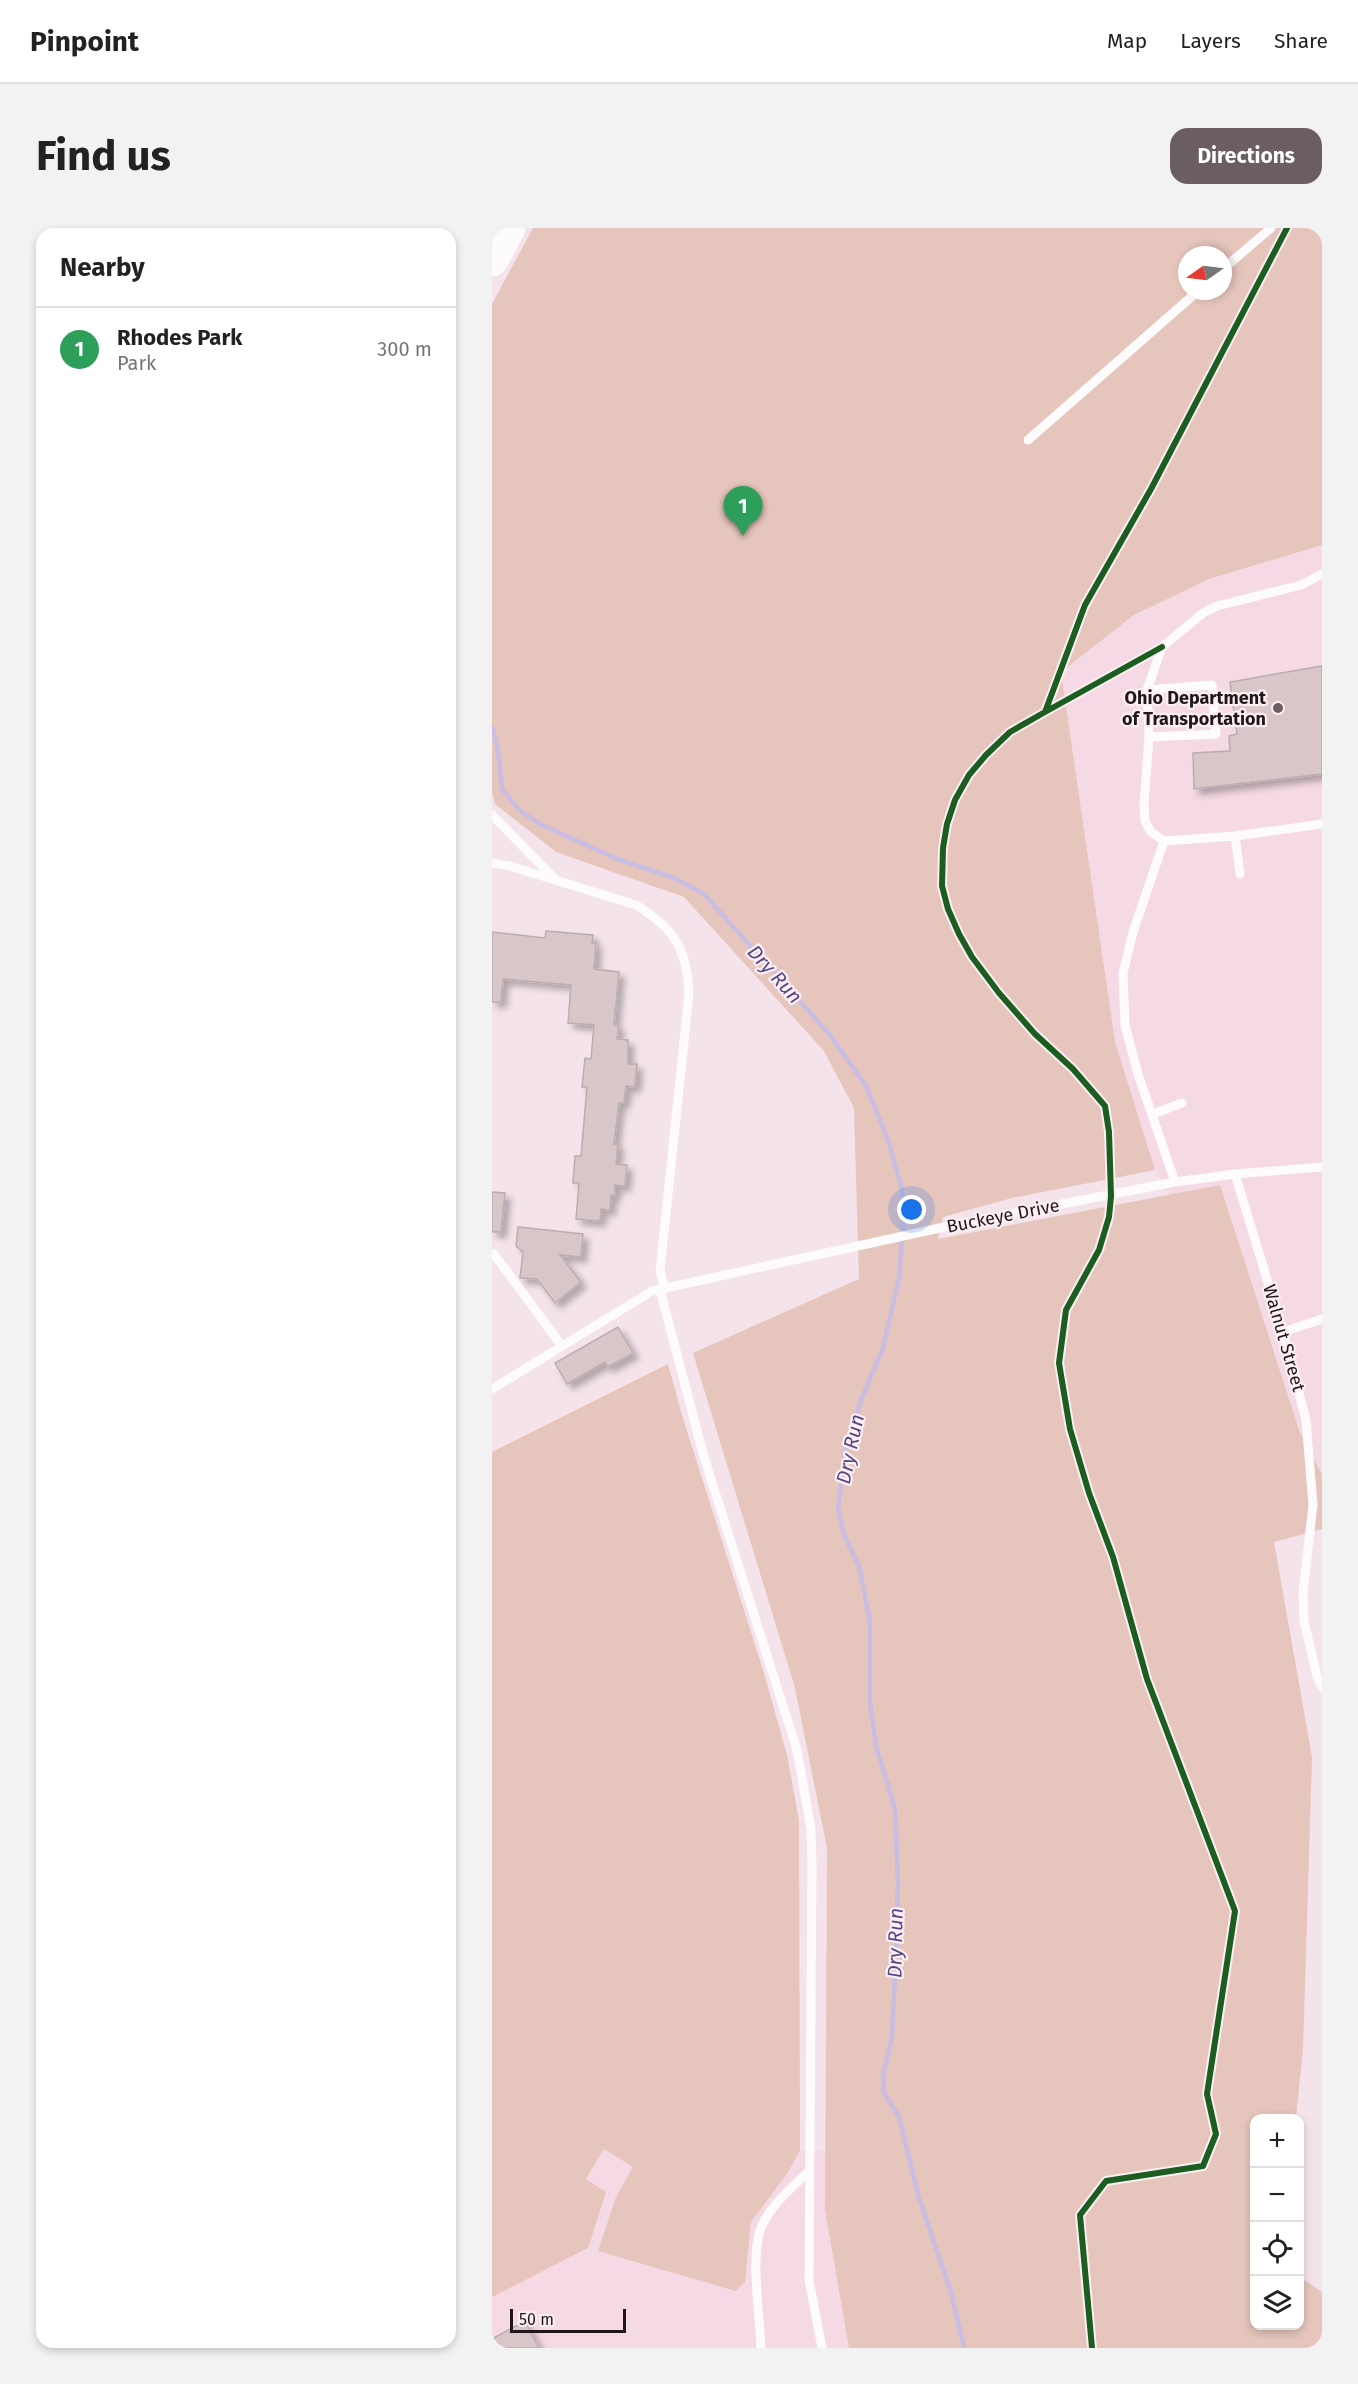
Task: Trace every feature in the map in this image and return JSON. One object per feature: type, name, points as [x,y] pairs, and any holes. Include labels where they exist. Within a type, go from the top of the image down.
[{"type":"highway","points":[[492,260],[509,228]]},
{"type":"lane","points":[[1232,261],[1270,228]]},
{"type":"lane","points":[[1028,440],[1188,300]]},
{"type":"lane","points":[[1322,574],[1301,585],[1217,606],[1203,614],[1162,647],[1147,690],[1149,737],[1144,804],[1145,821],[1151,832],[1164,841],[1235,836],[1322,824]]},
{"type":"lane","points":[[1147,690],[1212,685],[1216,734],[1149,737]]},
{"type":"lane","points":[[492,815],[557,881]]},
{"type":"lane","points":[[1235,836],[1240,874]]},
{"type":"lane","points":[[1164,841],[1133,932],[1123,973],[1125,1025],[1138,1074],[1175,1182]]},
{"type":"lane","points":[[492,863],[510,866],[636,905],[655,916],[669,932],[681,950],[687,969],[689,993],[659,1290],[704,1457],[782,1696],[805,1786],[811,1829],[812,1864],[809,2280],[822,2348]]},
{"type":"lane","points":[[1153,1114],[1182,1102]]},
{"type":"lane","name":"Buckeye Drive","points":[[659,1290],[949,1226],[1175,1182],[1235,1174],[1322,1167]]},
{"type":"lane","name":"Walnut Street","points":[[1235,1174],[1283,1332],[1306,1420],[1318,1505],[1303,1592],[1304,1621],[1317,1677],[1322,1688]]},
{"type":"lane","points":[[494,1254],[561,1345]]},
{"type":"lane","points":[[492,1389],[561,1345],[659,1290]]},
{"type":"lane","points":[[1283,1332],[1322,1319]]},
{"type":"lane","points":[[761,2348],[757,2264],[761,2229],[769,2214],[809,2171]]},
{"type":"shaded area","points":[[533,228],[1322,228],[1322,545],[1209,579],[1134,615],[1061,672],[1115,1042],[1155,1170],[1012,1198],[943,1217],[938,1239],[1220,1185],[1300,1433],[1322,1474],[1322,1529],[1274,1542],[1312,1757],[1303,2050],[1296,2114],[1250,2114],[1250,2330],[1304,2330],[1304,2280],[1322,2292],[1322,2348],[849,2348],[825,2210],[827,1848],[795,1688],[693,1353],[859,1279],[854,1108],[824,1051],[684,897],[556,852],[495,804],[492,793],[492,304]]},
{"type":"shaded area","points":[[1322,545],[1322,1474],[1300,1433],[1220,1185],[1169,1195],[1155,1170],[1115,1042],[1061,672],[1134,615],[1209,579]]},
{"type":"shaded area","points":[[668,1364],[681,1412],[763,1670],[787,1755],[799,1820],[800,2150],[789,2171],[751,2222],[745,2282],[736,2291],[598,2251],[616,2197],[633,2167],[604,2149],[586,2179],[606,2192],[588,2248],[492,2297],[492,1452]]},
{"type":"shaded area","points":[[603,2149],[633,2167],[616,2197],[745,2282],[751,2222],[789,2171],[800,2150],[826,2151],[825,2210],[849,2348],[492,2348],[492,2297],[588,2248],[586,2180]]},
{"type":"building","name":"Ohio Department of Transportation","points":[[1322,666],[1322,774],[1194,789],[1193,753],[1230,751],[1229,736],[1237,734],[1230,682]]},
{"type":"building","points":[[546,931],[593,935],[592,943],[596,943],[594,969],[619,972],[614,1025],[619,1026],[617,1039],[628,1040],[628,1064],[637,1064],[635,1087],[626,1086],[624,1103],[619,1103],[614,1144],[618,1144],[616,1164],[627,1165],[625,1186],[615,1185],[615,1196],[611,1195],[610,1210],[601,1209],[600,1221],[576,1219],[579,1183],[573,1183],[575,1156],[581,1156],[587,1087],[582,1087],[585,1058],[591,1059],[594,1025],[568,1023],[571,985],[503,979],[501,1002],[492,1002],[492,932],[545,938]]},
{"type":"building","points":[[492,1192],[505,1193],[501,1232],[492,1232]]},
{"type":"building","points":[[518,1227],[583,1234],[581,1257],[560,1255],[581,1282],[555,1303],[537,1279],[520,1278],[523,1252],[516,1246]]},
{"type":"building","points":[[618,1327],[633,1353],[608,1367],[605,1362],[567,1384],[555,1363]]},
{"type":"building","points":[[525,2321],[539,2348],[492,2348],[492,2339]]},
{"type":"waterway","name":"Dry Run","points":[[492,727],[498,749],[502,789],[519,810],[540,824],[615,858],[674,878],[704,894],[830,1035],[866,1086],[888,1140],[901,1186],[904,1212],[899,1278],[883,1348],[861,1400],[845,1454],[838,1509],[844,1535],[859,1566],[870,1621],[870,1703],[876,1746],[895,1809],[898,1882],[896,1952],[892,2037],[883,2075],[884,2093],[899,2117],[919,2198],[951,2292],[964,2348]]},
{"type":"cycle path","points":[[1092,2348],[1080,2215],[1106,2181],[1203,2166],[1216,2134],[1207,2094],[1235,1911],[1147,1679],[1113,1557],[1089,1493],[1070,1429],[1059,1363],[1066,1310],[1099,1250],[1109,1217],[1111,1196],[1109,1132],[1105,1106],[1073,1069],[1035,1034],[999,993],[972,957],[948,909],[942,886],[943,848],[947,824],[955,800],[969,775],[1010,732],[1045,712],[1085,605],[1151,489],[1287,228]]},
{"type":"cycle path","points":[[1045,712],[1162,647]]},
{"type":"place","name":"Rhodes Park","points":[[743,536]]},
{"type":"place","name":"Ohio Department of Transportation","points":[[1278,708]]}]
